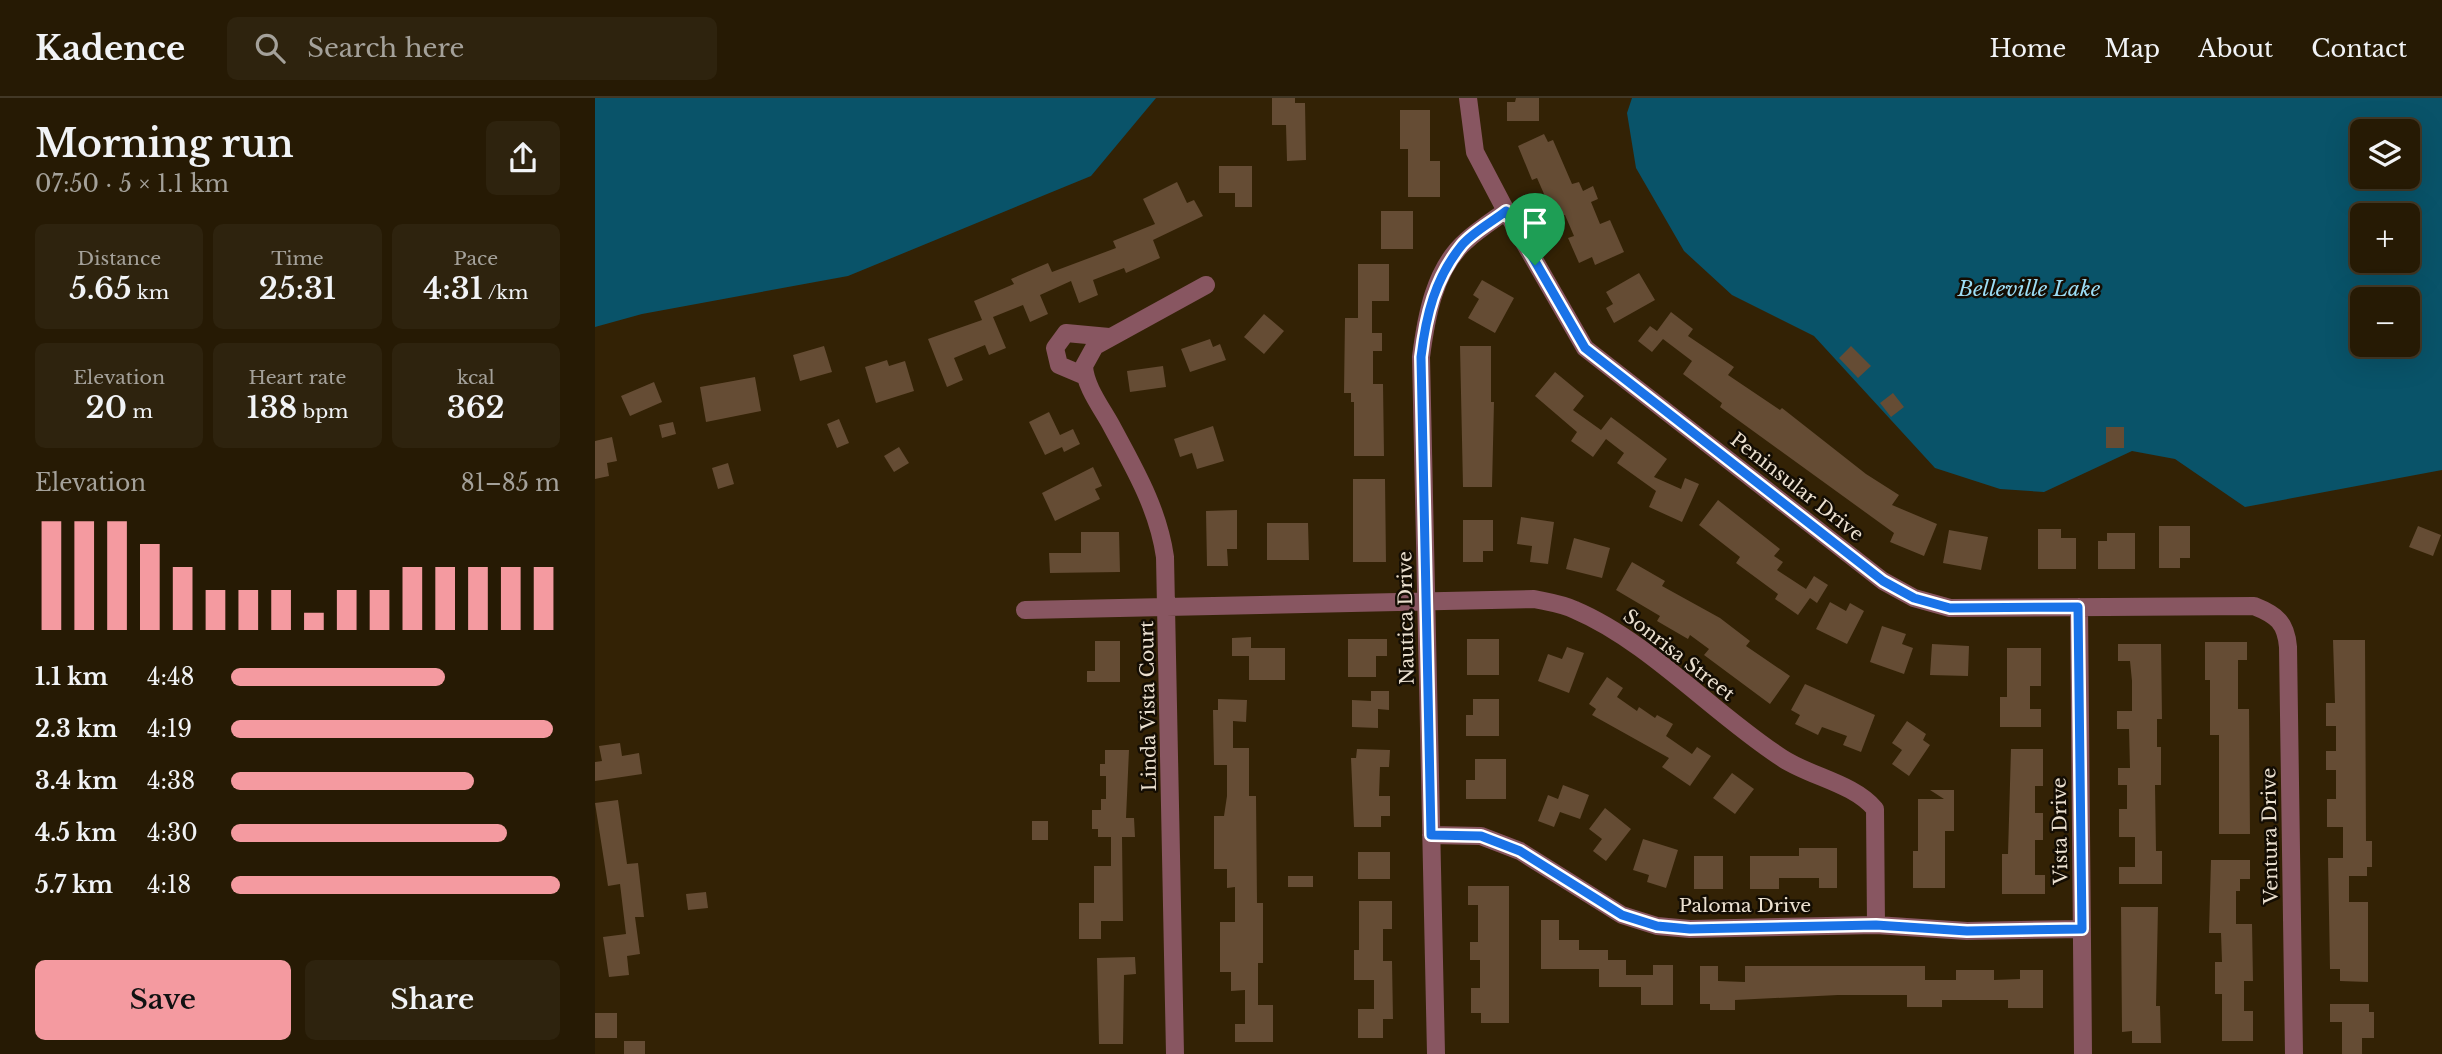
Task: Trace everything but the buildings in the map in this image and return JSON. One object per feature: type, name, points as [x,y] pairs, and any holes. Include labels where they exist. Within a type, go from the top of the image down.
[{"type":"street","name":"Peninsular Drive","points":[[1468,98],[1475,152],[1585,348],[1883,581],[1914,598],[1950,608],[2255,606],[2280,620]]},
{"type":"street","name":"Nautica Drive","points":[[1436,1054],[1421,357],[1426,318],[1439,279],[1463,243],[1506,211]]},
{"type":"street","points":[[1109,337],[1066,333],[1055,348],[1059,365],[1085,376],[1084,366],[1089,351],[1109,337],[1206,285]]},
{"type":"street","name":"Linda Vista Court","points":[[1085,376],[1156,514],[1165,556],[1175,1054]]},
{"type":"street","name":"Sonrisa Street","points":[[1025,610],[1534,599],[1573,608],[1612,628],[1758,743],[1788,762],[1864,797],[1875,809],[1876,925]]},
{"type":"street","name":"Vista Drive","points":[[2078,607],[2083,1054]]},
{"type":"street","name":"Ventura Drive","points":[[2280,620],[2286,630],[2288,647],[2294,1054]]},
{"type":"street","name":"Paloma Drive","points":[[1431,835],[1481,836],[1520,851],[1622,915],[1657,926],[1690,929],[1876,925],[1967,931],[2082,929]]},
{"type":"water","points":[[595,98],[1156,98],[1091,176],[848,276],[642,314],[595,327]]},
{"type":"water","name":"Belleville Lake","points":[[1632,98],[2442,98],[2442,470],[2245,507],[2175,459],[2132,451],[2044,492],[2000,489],[1935,468],[1814,336],[1732,295],[1684,251],[1636,168],[1627,113]]},
{"type":"route","points":[[1506,211],[1535,265],[1585,348],[1883,581],[1914,598],[1950,608],[2078,607],[2082,929],[1967,931],[1876,925],[1690,929],[1657,926],[1622,915],[1520,851],[1481,836],[1431,835],[1421,357],[1426,318],[1439,279],[1463,243],[1506,211]]}]
